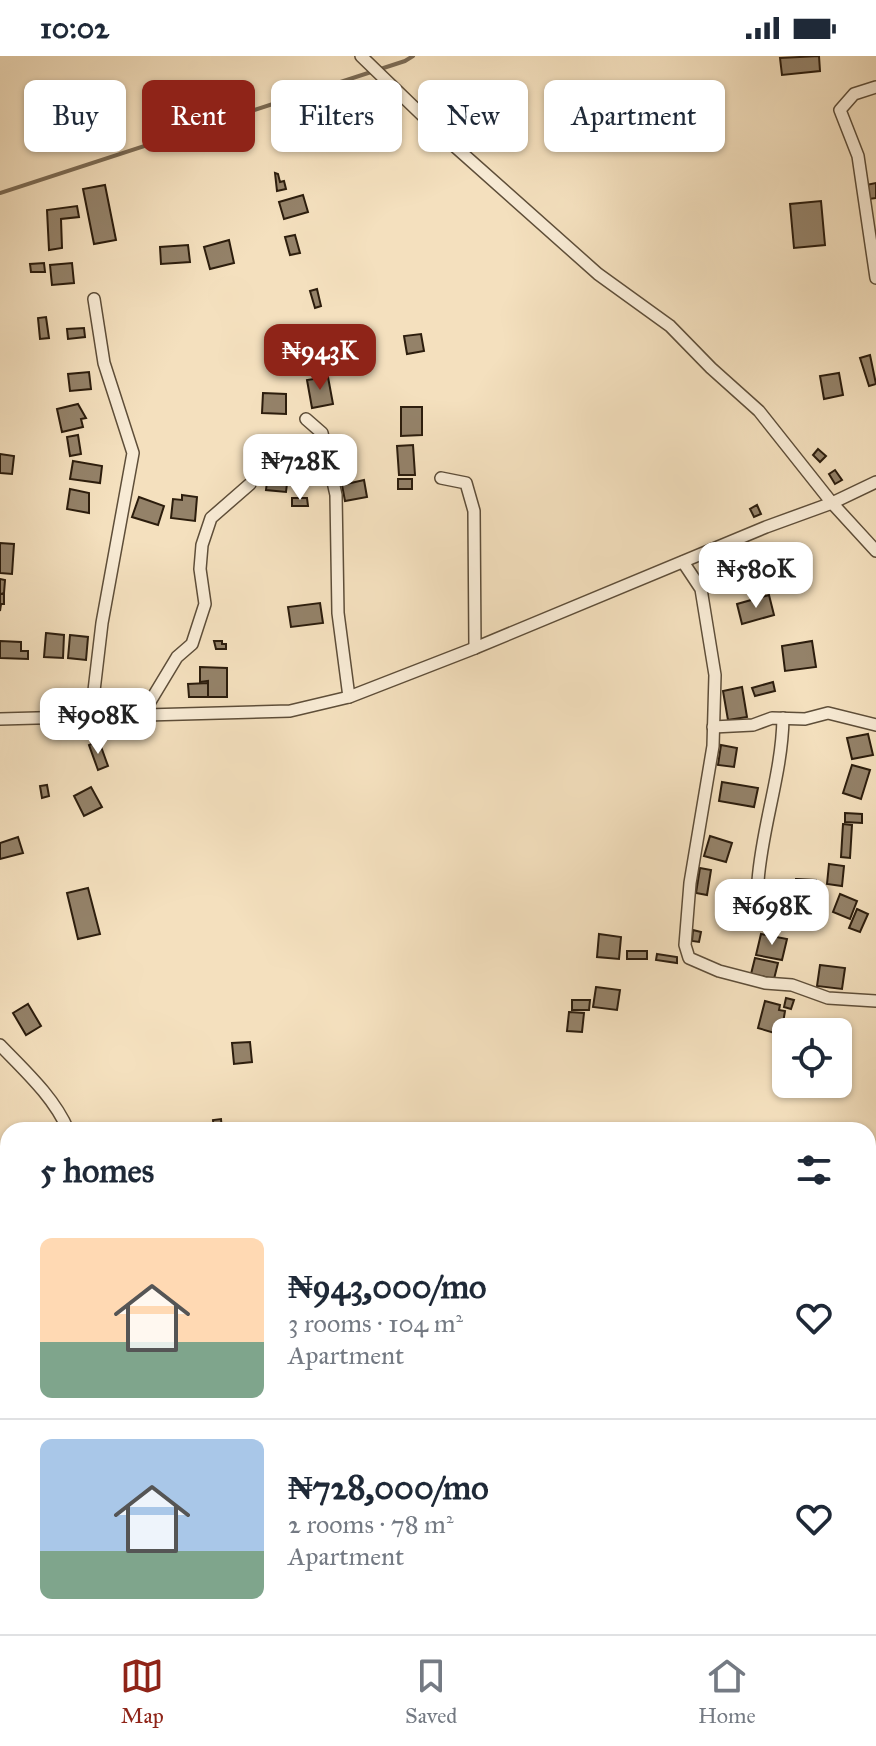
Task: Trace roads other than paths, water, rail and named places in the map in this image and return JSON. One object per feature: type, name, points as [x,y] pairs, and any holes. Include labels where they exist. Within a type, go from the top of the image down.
[{"type":"street","points":[[361,56],[464,155],[598,274],[670,326],[759,411],[832,503],[876,551]]},
{"type":"street","points":[[876,87],[854,94],[840,110],[858,156],[873,235],[876,278]]},
{"type":"street","points":[[91,716],[102,623],[133,453],[104,363],[94,299]]},
{"type":"street","points":[[306,419],[322,433],[336,495],[338,613],[349,697]]},
{"type":"street","points":[[441,478],[466,483],[474,511],[475,648]]},
{"type":"street","points":[[0,719],[290,711],[349,697],[832,503],[876,482]]},
{"type":"street","points":[[142,715],[177,657],[192,644],[205,604],[201,557],[211,518],[250,484]]},
{"type":"street","points":[[683,562],[701,589],[715,675],[713,746],[690,883],[685,945],[689,958],[719,971],[765,983],[792,985],[828,998],[876,1001]]},
{"type":"street","points":[[713,727],[753,725],[772,718],[805,719],[828,713],[876,725]]},
{"type":"street","points":[[758,881],[759,861],[779,766],[783,718]]},
{"type":"street","points":[[0,1045],[33,1079],[64,1122]]},
{"type":"waterway","points":[[0,193],[413,56]]}]
